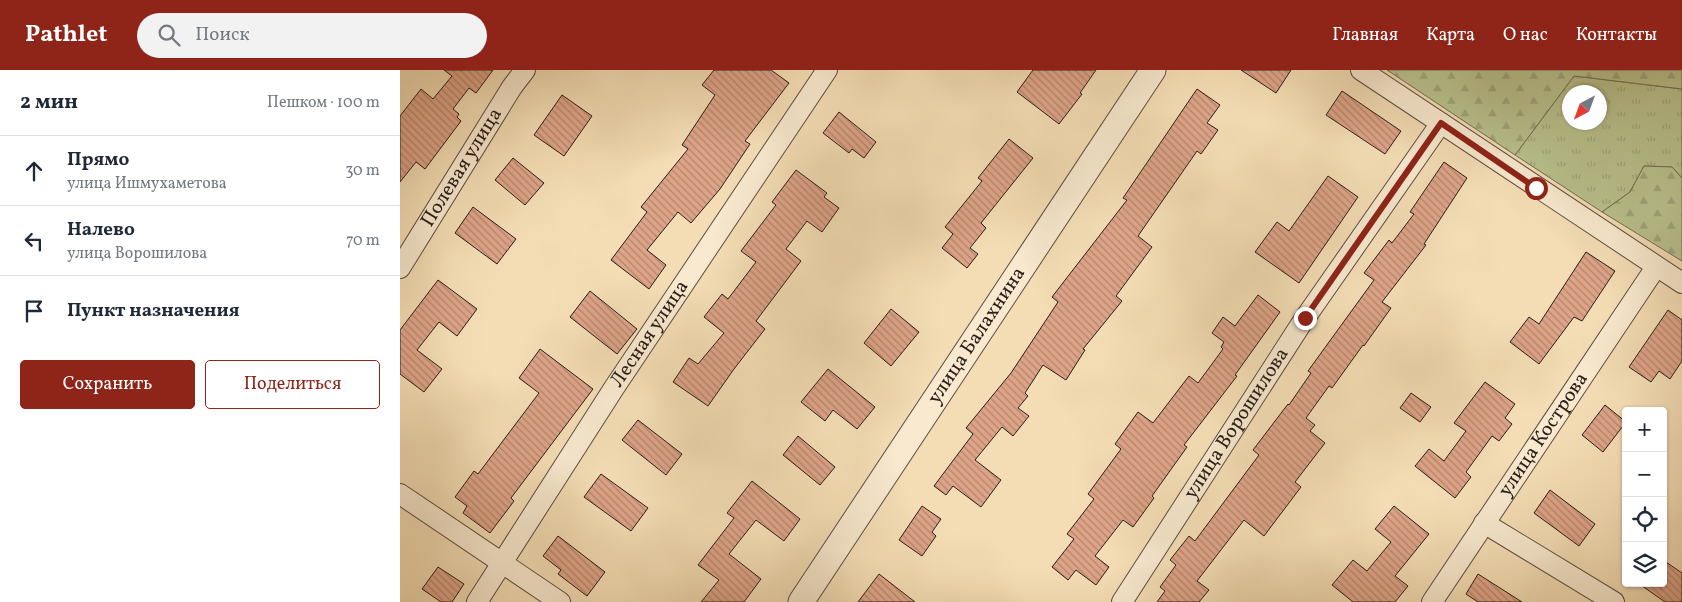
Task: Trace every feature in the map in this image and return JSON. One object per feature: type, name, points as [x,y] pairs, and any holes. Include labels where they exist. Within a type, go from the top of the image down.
[{"type":"street","name":"Полевая улица","points":[[400,268],[512,87],[525,70]]},
{"type":"street","name":"Лесная улица","points":[[478,602],[614,388],[827,70]]},
{"type":"street","name":"улица Балахнина","points":[[801,602],[1153,70]]},
{"type":"street","points":[[1361,70],[1682,283]]},
{"type":"street","name":"улица Ворошилова","points":[[1122,602],[1305,318],[1441,123]]},
{"type":"street","name":"улица Кострова","points":[[1432,602],[1656,267]]},
{"type":"street","points":[[400,494],[560,602]]},
{"type":"street","points":[[1484,523],[1614,602]]},
{"type":"green space","points":[[1387,70],[1682,70],[1682,89],[1574,76],[1567,85],[1562,85],[1562,92],[1515,155]]},
{"type":"green space","points":[[1574,76],[1682,89],[1682,178],[1672,167],[1644,166],[1630,192],[1602,212],[1515,155],[1562,92],[1562,130],[1607,130],[1607,85],[1567,85]]},
{"type":"green space","points":[[1644,166],[1672,167],[1682,178],[1682,261],[1602,212],[1630,192]]},
{"type":"building","points":[[444,70],[493,70],[476,93],[469,88],[453,109],[459,114],[457,117],[461,121],[425,169],[416,162],[400,182],[400,116],[421,89],[433,99],[452,76]]},
{"type":"building","points":[[714,70],[771,70],[789,83],[745,141],[750,144],[720,189],[691,223],[678,212],[647,250],[666,265],[649,289],[611,260],[647,212],[641,207],[688,149],[682,145],[715,95],[702,85]]},
{"type":"building","points":[[1033,70],[1096,70],[1080,93],[1082,94],[1059,124],[1017,92]]},
{"type":"building","points":[[1241,70],[1291,70],[1276,93]]},
{"type":"building","points":[[1197,89],[1220,105],[1207,123],[1218,130],[1201,154],[1197,151],[1138,236],[1152,247],[1116,296],[1122,301],[1083,349],[1085,350],[1066,380],[1043,365],[1025,393],[1028,396],[1018,408],[1029,416],[1013,436],[1002,427],[975,460],[1001,480],[981,507],[953,486],[946,495],[934,486],[973,434],[966,428],[1011,373],[1058,302],[1052,297],[1127,200],[1123,198]]},
{"type":"building","points":[[1342,91],[1401,131],[1385,154],[1326,115]]},
{"type":"building","points":[[562,95],[592,116],[564,156],[534,135]]},
{"type":"building","points":[[839,112],[876,142],[864,158],[852,149],[849,153],[823,133]]},
{"type":"building","points":[[1009,139],[1033,158],[981,223],[986,228],[970,248],[978,254],[967,268],[942,248],[953,234],[945,227],[982,181],[978,178]]},
{"type":"building","points":[[513,158],[544,183],[525,205],[495,180]]},
{"type":"building","points":[[1444,162],[1467,178],[1424,244],[1426,245],[1382,302],[1391,308],[1332,388],[1329,386],[1306,418],[1315,425],[1310,431],[1325,443],[1295,482],[1301,487],[1264,536],[1244,520],[1197,581],[1209,590],[1199,602],[1157,602],[1165,591],[1160,587],[1176,565],[1170,560],[1189,536],[1195,541],[1259,455],[1253,450],[1289,405],[1311,373],[1308,371],[1374,280],[1364,273],[1389,240],[1392,243],[1414,214],[1410,212]]},
{"type":"building","points":[[796,170],[827,193],[824,197],[839,208],[822,232],[807,221],[786,249],[801,261],[756,321],[765,329],[708,406],[673,382],[689,358],[698,364],[724,333],[704,317],[722,294],[728,299],[756,262],[741,251],[776,205],[772,202]]},
{"type":"building","points":[[1328,176],[1358,197],[1299,283],[1255,252],[1277,222],[1289,231]]},
{"type":"building","points":[[473,207],[516,239],[497,264],[455,233]]},
{"type":"building","points":[[1586,252],[1615,271],[1582,321],[1574,317],[1539,364],[1510,342],[1529,317],[1539,324]]},
{"type":"building","points":[[438,280],[477,309],[457,336],[439,322],[417,350],[442,369],[424,392],[400,374],[400,330]]},
{"type":"building","points":[[590,291],[637,329],[617,354],[570,317]]},
{"type":"building","points":[[1258,295],[1280,312],[1235,375],[1237,376],[1184,445],[1187,447],[1152,496],[1154,498],[1133,527],[1123,520],[1095,556],[1109,567],[1096,585],[1076,570],[1068,580],[1052,567],[1074,539],[1067,534],[1094,499],[1088,494],[1121,449],[1115,444],[1138,412],[1153,423],[1189,376],[1198,383],[1223,349],[1221,347],[1224,342],[1212,333],[1223,317],[1235,326]]},
{"type":"building","points":[[891,309],[919,332],[891,366],[864,343]]},
{"type":"building","points":[[1668,310],[1682,320],[1682,361],[1670,379],[1659,371],[1651,382],[1629,367]]},
{"type":"building","points":[[540,349],[593,389],[511,498],[514,501],[490,533],[463,513],[467,506],[455,497],[474,471],[478,474],[539,393],[519,378]]},
{"type":"building","points":[[828,369],[875,407],[857,429],[833,410],[825,421],[801,402]]},
{"type":"building","points":[[1485,382],[1515,404],[1505,418],[1512,424],[1499,441],[1492,436],[1466,472],[1471,477],[1455,498],[1415,466],[1429,449],[1444,461],[1466,431],[1454,423]]},
{"type":"building","points":[[1411,393],[1431,407],[1420,422],[1400,408]]},
{"type":"building","points":[[1605,405],[1622,419],[1622,427],[1603,452],[1582,435]]},
{"type":"building","points":[[638,420],[682,454],[666,475],[622,440]]},
{"type":"building","points":[[798,436],[835,467],[820,485],[783,455]]},
{"type":"building","points":[[601,474],[648,508],[631,531],[584,497]]},
{"type":"building","points":[[752,481],[800,519],[784,541],[756,520],[729,554],[761,579],[744,602],[701,602],[719,580],[698,565],[734,518],[727,513]]},
{"type":"building","points":[[1550,490],[1595,524],[1579,546],[1534,513]]},
{"type":"building","points":[[922,506],[941,519],[932,532],[936,536],[922,556],[899,540]]},
{"type":"building","points":[[1394,506],[1429,534],[1395,576],[1408,586],[1395,602],[1353,602],[1332,585],[1353,560],[1367,571],[1391,542],[1375,529]]},
{"type":"building","points":[[558,536],[605,572],[587,596],[558,574],[561,570],[543,556]]},
{"type":"building","points":[[1667,563],[1682,573],[1682,602],[1665,602],[1644,587],[1667,587]]},
{"type":"building","points":[[438,567],[464,584],[452,602],[441,602],[422,589]]},
{"type":"building","points":[[879,574],[915,602],[858,602]]},
{"type":"building","points":[[1478,574],[1522,602],[1478,602],[1466,594]]},
{"type":"route","points":[[1305,318],[1441,123],[1536,188]]}]
